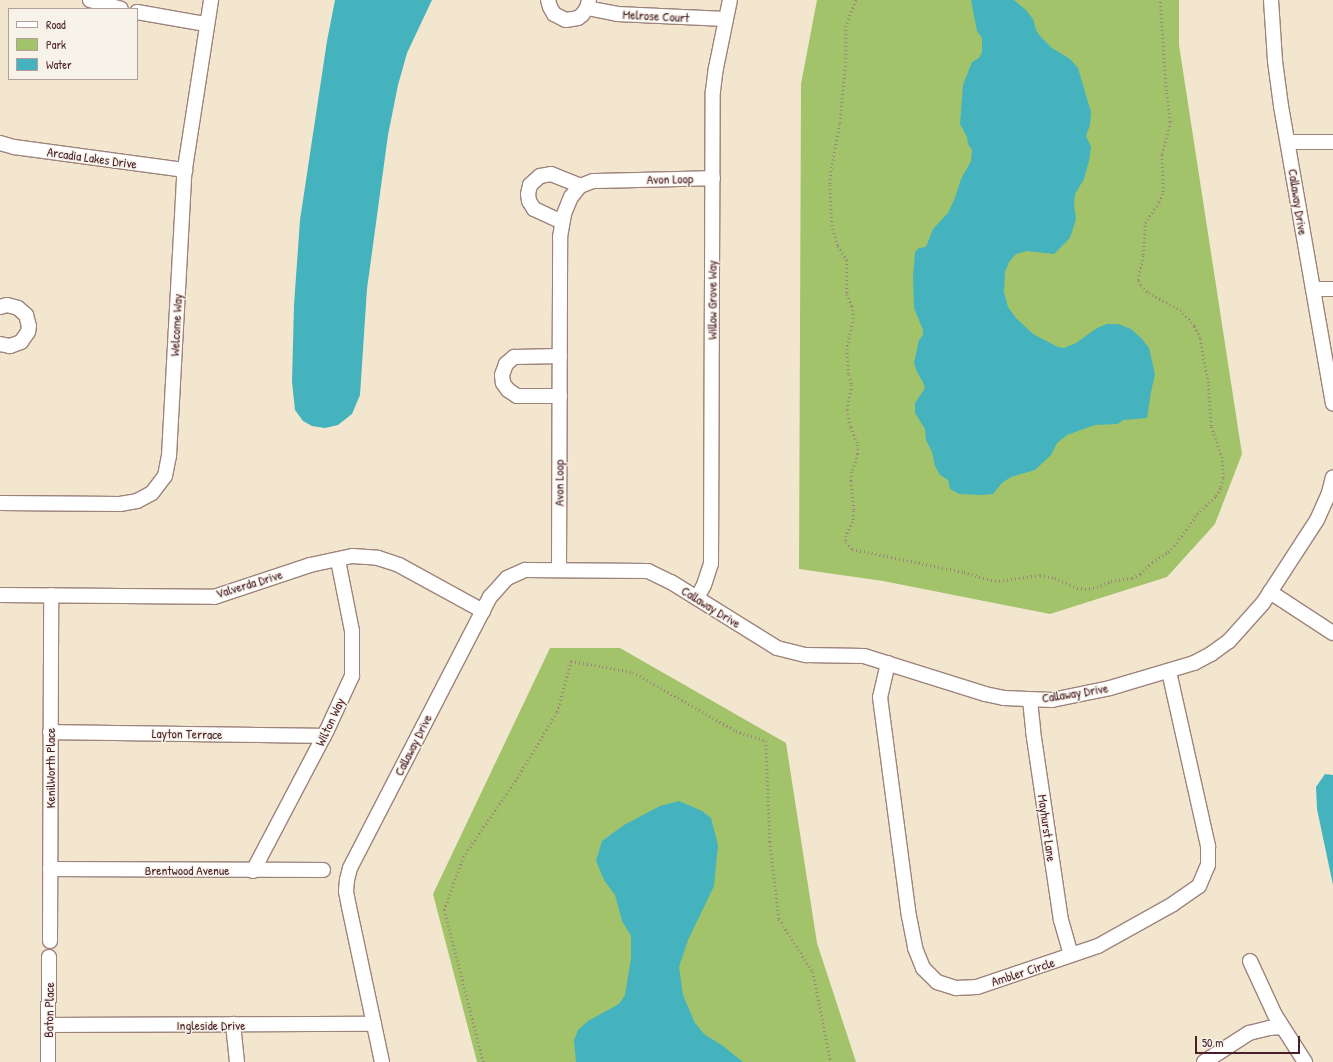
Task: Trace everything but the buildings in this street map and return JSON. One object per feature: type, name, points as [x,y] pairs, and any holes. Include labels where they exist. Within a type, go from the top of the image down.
[{"type":"street","points":[[90,0],[118,8]]},
{"type":"street","name":"Welcome Way","points":[[0,503],[120,504],[137,501],[152,492],[165,476],[169,456],[185,170],[210,0]]},
{"type":"street","name":"Melrose Court","points":[[548,0],[554,14],[564,19],[578,18],[588,4],[617,14],[726,19]]},
{"type":"street","name":"Willow Grove Way","points":[[697,598],[704,585],[711,564],[713,91],[716,68],[730,0]]},
{"type":"street","name":"Callaway Drive","points":[[1271,0],[1275,61],[1333,403]]},
{"type":"street","points":[[138,12],[206,24]]},
{"type":"street","points":[[1288,142],[1333,142]]},
{"type":"street","name":"Arcadia Lakes Drive","points":[[0,143],[14,147],[185,170]]},
{"type":"street","points":[[562,222],[534,209],[529,201],[528,194],[530,185],[540,176],[551,174],[580,186]]},
{"type":"street","name":"Avon Loop","points":[[559,570],[560,237],[562,222],[571,197],[580,186],[593,181],[713,178]]},
{"type":"street","points":[[1313,289],[1333,288]]},
{"type":"street","points":[[0,307],[7,305],[18,308],[26,315],[29,326],[28,332],[21,342],[10,346],[0,344]]},
{"type":"street","points":[[560,356],[514,357],[506,364],[502,375],[503,383],[508,390],[517,396],[560,396]]},
{"type":"street","name":"Callaway Drive","points":[[382,1062],[346,891],[350,868],[483,611],[499,585],[515,573],[525,570],[648,571],[659,575],[778,648],[806,655],[864,656],[985,694],[1004,698],[1052,700],[1078,695],[1194,663],[1211,654],[1229,641],[1263,603],[1317,520],[1329,493],[1333,477]]},
{"type":"street","name":"Valverda Drive","points":[[0,595],[214,597],[310,565],[352,556],[378,558],[399,565],[483,611]]},
{"type":"street","name":"Wilton Way","points":[[253,870],[324,736],[352,676],[352,631],[338,560]]},
{"type":"street","points":[[1270,592],[1333,633]]},
{"type":"street","name":"KenilWorth Place","points":[[50,941],[51,595]]},
{"type":"street","name":"Ambler Circle","points":[[888,663],[880,697],[909,916],[915,948],[923,968],[937,982],[956,988],[977,987],[1098,946],[1173,904],[1199,886],[1208,865],[1208,846],[1169,671]]},
{"type":"street","name":"Mayhurst Lane","points":[[1030,700],[1033,731],[1061,920],[1071,956]]},
{"type":"street","name":"Layton Terrace","points":[[50,732],[324,736]]},
{"type":"street","name":"Brentwood Avenue","points":[[50,870],[323,870]]},
{"type":"street","name":"Baton Place","points":[[48,1062],[50,957]]},
{"type":"street","points":[[1250,961],[1282,1027],[1305,1062]]},
{"type":"street","points":[[233,1024],[237,1062]]},
{"type":"street","name":"Ingleside Drive","points":[[48,1025],[374,1024]]},
{"type":"street","points":[[1204,1062],[1249,1033],[1268,1028],[1282,1027]]},
{"type":"path","points":[[856,0],[846,26],[846,62],[840,124],[831,171],[830,185],[832,225],[838,246],[847,260],[847,294],[852,306],[854,318],[847,349],[848,366],[852,385],[847,410],[851,427],[858,445],[851,482],[854,511],[853,522],[846,536],[846,542],[852,549],[964,572],[991,580],[1006,581],[1040,575],[1055,578],[1077,588],[1085,589],[1097,587],[1111,581],[1132,578],[1140,574],[1152,562],[1168,552],[1197,514],[1216,496],[1223,478],[1222,458],[1211,426],[1208,383],[1200,338],[1194,326],[1181,311],[1147,292],[1140,285],[1138,280],[1143,255],[1145,223],[1159,202],[1163,192],[1162,154],[1170,122],[1166,91],[1160,0]]},
{"type":"path","points":[[483,1062],[444,910],[463,857],[517,778],[557,712],[571,661],[633,672],[736,731],[766,741],[770,842],[779,919],[813,972],[831,1062]]},
{"type":"green space","points":[[817,0],[1179,0],[1179,45],[1242,454],[1215,524],[1167,577],[1050,614],[883,581],[799,569],[801,84]]},
{"type":"green space","points":[[550,648],[620,648],[786,743],[817,943],[856,1062],[477,1062],[433,894]]},
{"type":"water","points":[[335,0],[432,0],[407,53],[398,85],[388,135],[367,289],[360,395],[352,414],[338,425],[325,428],[312,426],[303,421],[295,410],[292,382],[294,305],[300,220],[327,41]]},
{"type":"water","points":[[971,0],[1014,0],[1026,10],[1033,19],[1036,30],[1040,36],[1052,48],[1070,59],[1078,68],[1091,112],[1090,125],[1086,136],[1091,147],[1089,161],[1084,179],[1075,194],[1074,205],[1076,219],[1070,238],[1054,254],[1027,251],[1016,254],[1009,262],[1005,272],[1004,292],[1008,307],[1016,318],[1033,334],[1058,347],[1064,348],[1076,343],[1097,328],[1107,324],[1118,324],[1131,329],[1149,348],[1155,374],[1147,418],[1123,420],[1118,424],[1095,425],[1067,435],[1057,443],[1051,455],[1035,470],[1011,477],[1002,483],[993,494],[982,495],[959,494],[950,489],[948,480],[940,475],[935,466],[932,452],[926,440],[925,429],[915,413],[915,403],[925,388],[914,363],[919,340],[923,335],[923,330],[914,308],[913,277],[915,252],[919,248],[926,247],[933,229],[948,213],[961,179],[971,161],[972,150],[960,124],[963,85],[972,62],[979,58],[982,52],[982,38],[977,31]]},
{"type":"water","points":[[1325,774],[1333,775],[1333,885],[1317,809],[1316,787]]},
{"type":"water","points":[[679,801],[702,811],[711,818],[718,845],[714,886],[688,940],[679,967],[683,995],[695,1023],[704,1034],[723,1046],[743,1062],[576,1062],[574,1040],[578,1030],[588,1021],[619,1004],[625,995],[631,958],[631,936],[622,921],[615,895],[604,880],[596,861],[602,841],[624,825],[660,806]]}]
